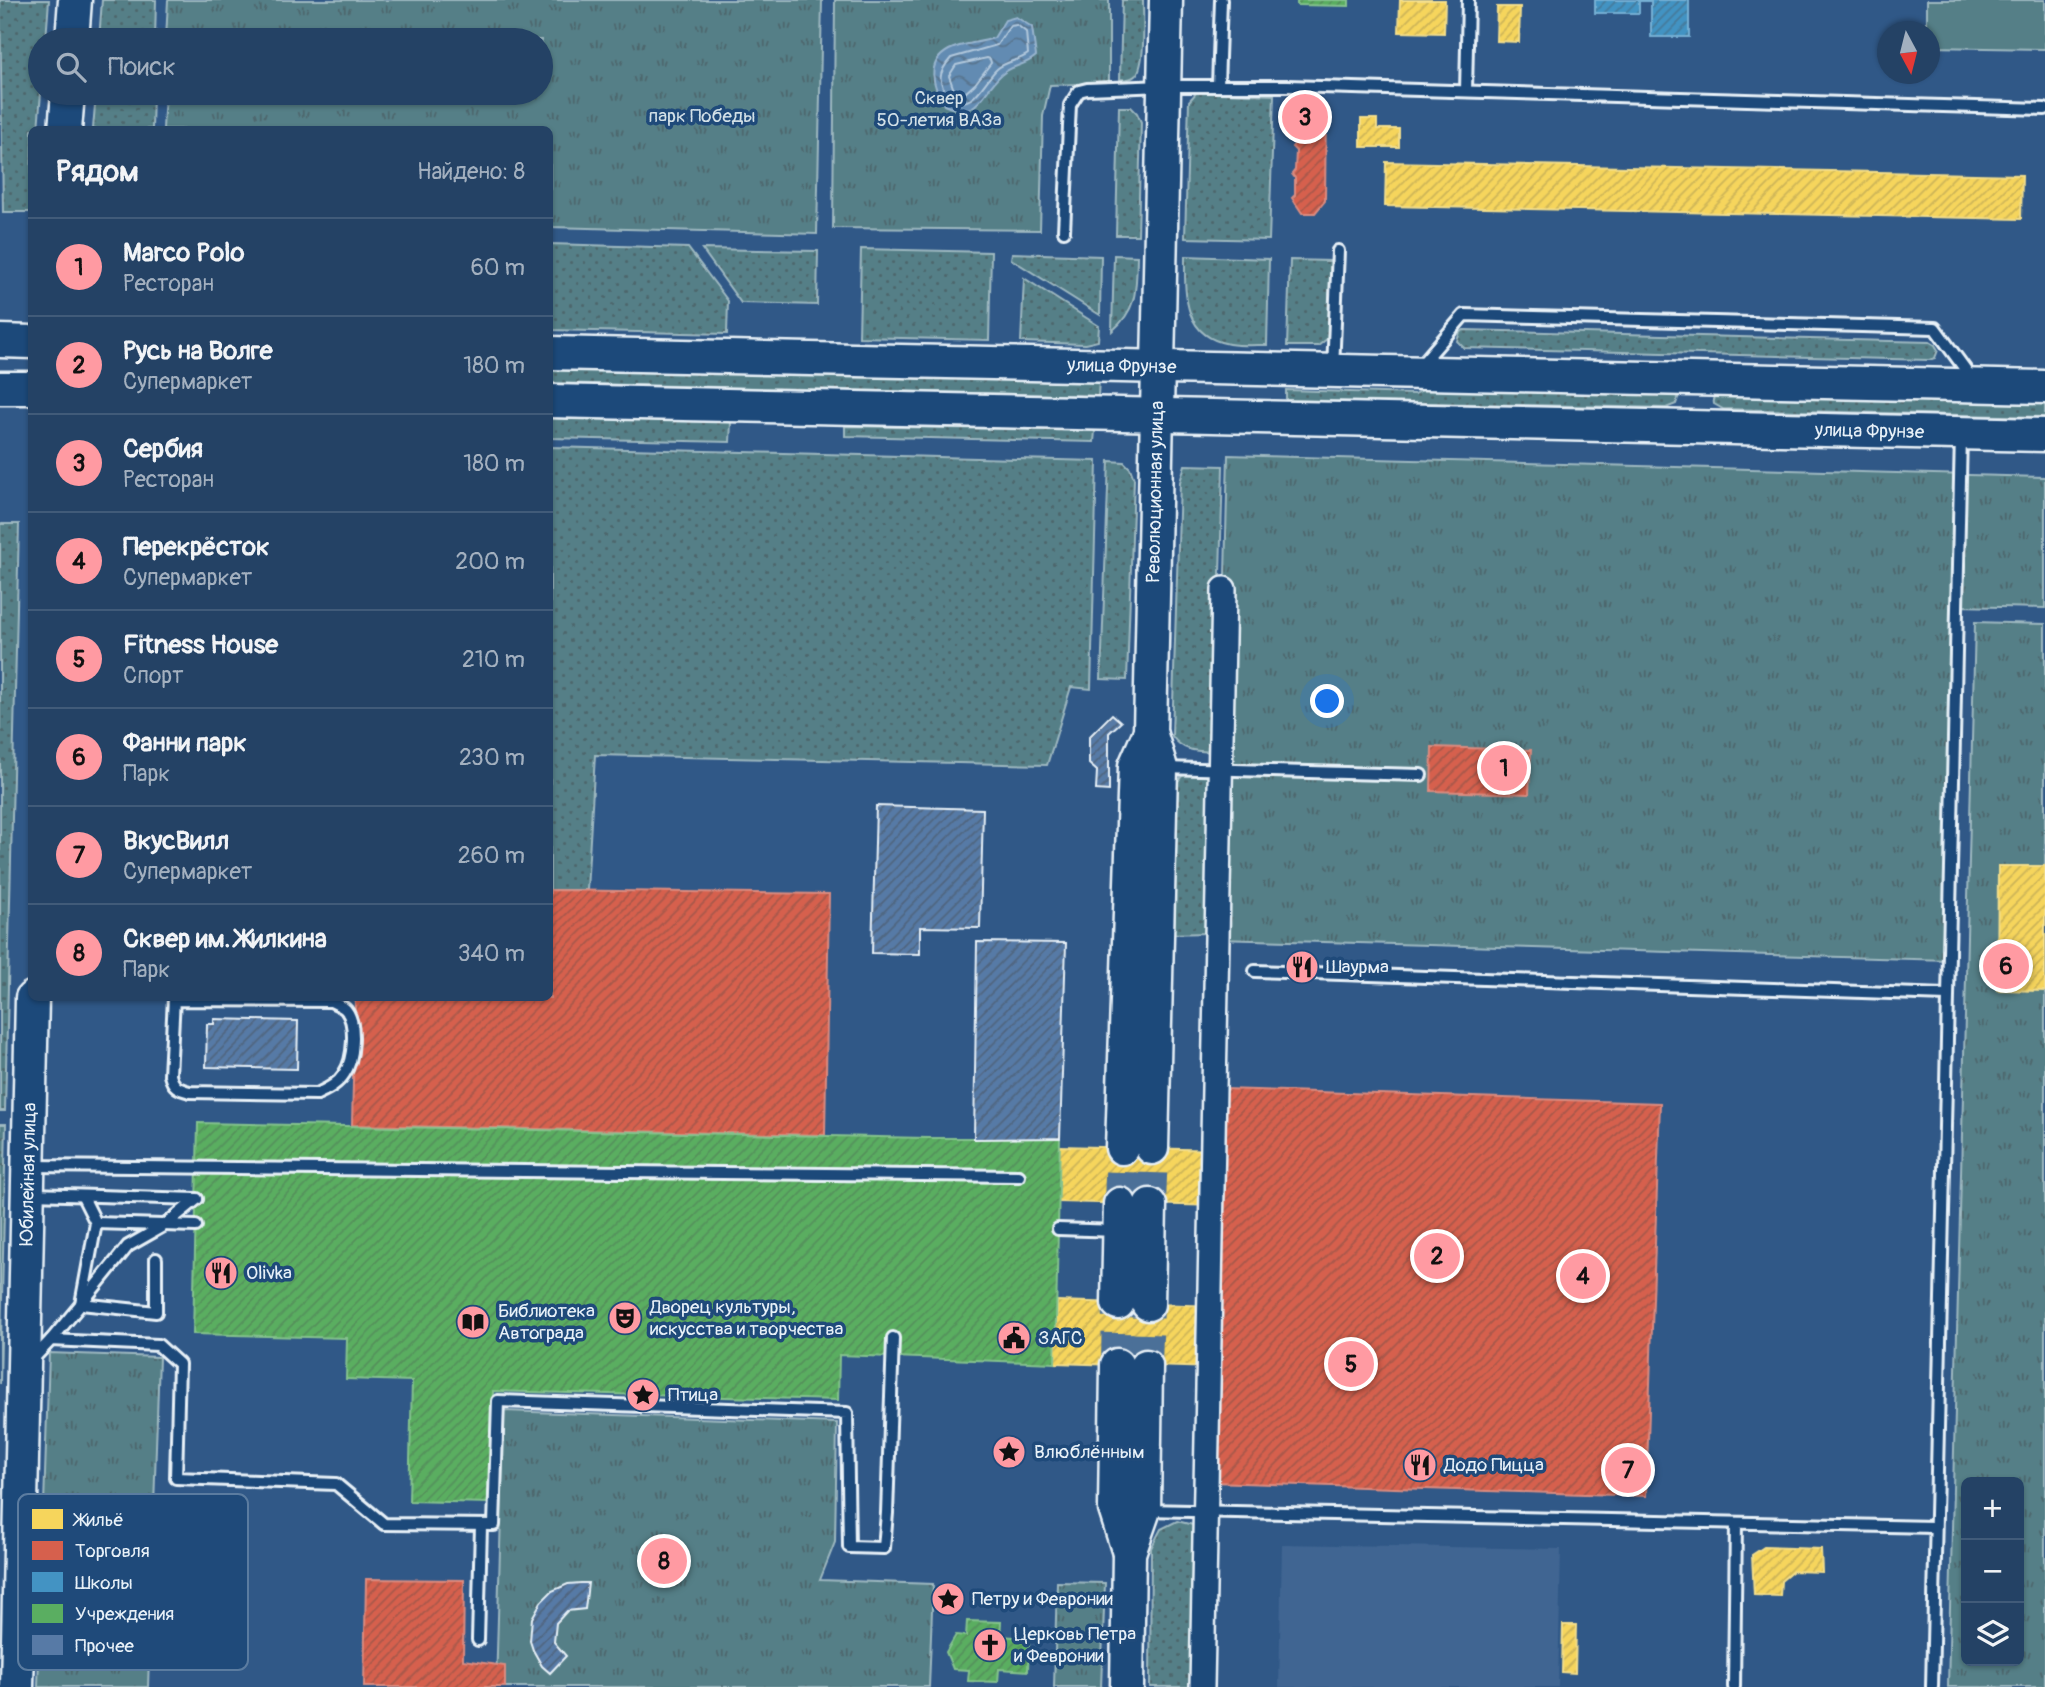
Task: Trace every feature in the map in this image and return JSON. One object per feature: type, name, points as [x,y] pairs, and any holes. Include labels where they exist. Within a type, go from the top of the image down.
[{"type":"main road","points":[[73,28],[75,0]]},
{"type":"main road","name":"Революционная улица","points":[[1150,732],[1135,766],[1137,1148],[1161,768],[1150,732],[1166,0]]},
{"type":"main road","points":[[65,126],[67,105]]},
{"type":"main road","points":[[0,341],[28,342]]},
{"type":"main road","name":"улица Фрунзе","points":[[553,353],[2045,387]]},
{"type":"main road","points":[[1693,427],[1695,380]]},
{"type":"main road","points":[[0,388],[28,388]]},
{"type":"main road","name":"улица Фрунзе","points":[[553,401],[2045,435]]},
{"type":"main road","name":"Юбилейная улица","points":[[21,1494],[32,1001]]},
{"type":"main road","points":[[1130,1213],[1133,1303]]},
{"type":"main road","points":[[1127,1687],[1129,1553],[1144,1510],[1132,1365],[1115,1509],[1129,1553]]},
{"type":"main road","name":"Юбилейная улица","points":[[17,1687],[18,1646]]},
{"type":"street","points":[[1202,1687],[1224,589]]},
{"type":"lane","points":[[1218,86],[1221,0]]},
{"type":"lane","points":[[1466,91],[1468,0]]},
{"type":"lane","points":[[1064,230],[1069,104],[1079,91],[1087,89],[1218,86],[1466,91],[2045,109]]},
{"type":"lane","points":[[1333,371],[1338,251]]},
{"type":"lane","points":[[1414,373],[1464,315],[1935,327],[1977,386]]},
{"type":"lane","points":[[1932,1687],[1961,433]]},
{"type":"lane","points":[[1161,768],[1421,775]]},
{"type":"lane","points":[[1255,971],[1947,995]]},
{"type":"lane","points":[[174,1001],[170,1075],[173,1085],[179,1090],[317,1094],[332,1087],[345,1074],[352,1043],[351,1023],[345,1009],[331,1002],[279,1001]]},
{"type":"lane","points":[[27,1180],[80,1165],[1019,1176]]},
{"type":"lane","points":[[23,1370],[128,1246],[165,1225],[197,1199],[83,1197],[27,1180]]},
{"type":"lane","points":[[81,1304],[96,1223],[83,1197]]},
{"type":"lane","points":[[1058,1229],[1130,1213]]},
{"type":"lane","points":[[96,1223],[196,1226]]},
{"type":"lane","points":[[81,1304],[156,1312],[156,1259]]},
{"type":"lane","points":[[51,1339],[158,1345],[179,1364],[176,1478],[336,1484],[384,1524],[494,1525],[498,1401],[847,1413],[849,1547],[884,1548],[892,1338]]},
{"type":"lane","points":[[1144,1510],[1934,1527]]},
{"type":"lane","points":[[1734,1687],[1736,1522]]},
{"type":"lane","points":[[478,1640],[481,1525]]},
{"type":"shaded area","points":[[1282,1544],[1561,1549],[1558,1687],[1279,1687]]},
{"type":"green space","points":[[0,0],[49,0],[47,28],[28,28],[28,105],[40,105],[38,126],[28,126],[28,212],[3,212]]},
{"type":"green space","points":[[102,0],[156,0],[155,28],[100,28]]},
{"type":"green space","name":"парк Победы","points":[[168,0],[822,0],[817,234],[553,227],[553,126],[163,126],[164,105],[553,105],[553,28],[167,28]]},
{"type":"green space","name":"Сквер 50-летия ВАЗа","points":[[835,0],[1109,0],[1109,83],[1050,85],[1043,116],[1040,230],[833,228]]},
{"type":"green space","points":[[1122,0],[1143,0],[1141,61],[1136,75],[1126,79],[1120,79]]},
{"type":"green space","points":[[1927,0],[2045,0],[2045,49],[1940,47],[1940,21],[1927,21]]},
{"type":"green space","points":[[1197,92],[1274,95],[1269,240],[1185,238],[1189,101]]},
{"type":"green space","points":[[95,105],[153,105],[152,126],[93,126]]},
{"type":"green space","points":[[1119,107],[1131,107],[1141,122],[1138,235],[1116,235]]},
{"type":"green space","points":[[553,244],[688,248],[728,301],[727,334],[553,330]]},
{"type":"green space","points":[[702,249],[818,251],[817,305],[741,303]]},
{"type":"green space","points":[[861,249],[991,252],[989,340],[859,337]]},
{"type":"green space","points":[[1012,253],[1101,256],[1100,315],[1011,259]]},
{"type":"green space","points":[[1114,255],[1137,256],[1137,268],[1136,288],[1131,306],[1127,315],[1112,331]]},
{"type":"green space","points":[[1185,256],[1269,259],[1267,345],[1229,344],[1202,332],[1189,311]]},
{"type":"green space","points":[[1290,260],[1331,261],[1328,338],[1318,346],[1287,346]]},
{"type":"green space","points":[[1024,278],[1099,326],[1098,341],[1085,344],[1021,342]]},
{"type":"green space","points":[[1460,332],[1930,342],[1938,350],[1935,358],[1929,360],[1464,348],[1457,341]]},
{"type":"green space","points":[[553,365],[1099,379],[1098,396],[553,383]]},
{"type":"green space","points":[[1431,385],[1675,392],[1679,395],[1676,404],[1666,408],[1286,400],[1286,390],[1415,394]]},
{"type":"green space","points":[[1713,395],[2045,398],[2045,417],[1723,409],[1714,404]]},
{"type":"green space","points":[[553,418],[731,422],[730,442],[553,438]]},
{"type":"green space","points":[[845,426],[1095,431],[1094,442],[845,436]]},
{"type":"green space","points":[[553,447],[1097,461],[1091,689],[1071,687],[1047,765],[595,755],[587,890],[553,890]]},
{"type":"green space","points":[[1228,455],[2045,477],[2045,608],[1958,606],[1948,960],[1216,939]]},
{"type":"green space","points":[[1109,461],[1124,462],[1130,468],[1134,479],[1127,680],[1101,679]]},
{"type":"green space","points":[[1185,465],[1223,466],[1215,752],[1186,748],[1172,736],[1180,482]]},
{"type":"green space","points":[[0,524],[19,524],[5,1111],[0,1111]]},
{"type":"green space","points":[[1975,622],[2045,624],[2045,1687],[1948,1687]]},
{"type":"green space","points":[[1188,773],[1214,774],[1210,933],[1166,934],[1173,787]]},
{"type":"green space","points":[[0,1124],[6,1124],[0,1384]]},
{"type":"green space","points":[[49,1353],[159,1357],[154,1494],[44,1494]]},
{"type":"green space","points":[[504,1411],[837,1423],[835,1542],[820,1580],[933,1584],[929,1687],[496,1687]]},
{"type":"green space","points":[[1177,1521],[1193,1525],[1198,1530],[1195,1687],[1150,1687],[1151,1548],[1161,1529]]},
{"type":"green space","points":[[1057,1582],[1105,1583],[1101,1687],[1054,1687]]},
{"type":"green space","points":[[39,1670],[149,1670],[148,1687],[38,1687]]},
{"type":"water","points":[[1016,17],[1032,27],[1036,56],[1001,75],[972,107],[965,110],[944,105],[933,75],[941,55],[954,48],[994,38],[1005,20]]},
{"type":"building: Жильё","points":[[1400,0],[1445,0],[1444,33],[1399,32]]},
{"type":"building: Жильё","points":[[1497,7],[1520,7],[1519,42],[1496,41]]},
{"type":"building: Жильё","points":[[1361,119],[1377,119],[1377,129],[1399,129],[1399,147],[1361,147]]},
{"type":"building: Жильё","points":[[1386,162],[2022,175],[2021,219],[1385,206]]},
{"type":"building: Жильё","points":[[1998,866],[2045,866],[2045,991],[1997,990]]},
{"type":"building: Жильё","points":[[1059,1146],[1222,1150],[1220,1206],[1058,1202]]},
{"type":"building: Жильё","points":[[1057,1301],[1217,1306],[1215,1368],[1055,1363]]},
{"type":"building: Жильё","points":[[1764,1547],[1821,1549],[1822,1572],[1793,1571],[1781,1581],[1780,1596],[1754,1595],[1752,1555]]},
{"type":"building: Жильё","points":[[1563,1625],[1576,1625],[1575,1673],[1562,1672]]},
{"type":"building: Торговля","points":[[1296,106],[1326,106],[1325,201],[1315,213],[1302,213],[1292,198],[1295,195],[1295,178],[1292,174],[1295,170],[1296,151],[1292,147],[1296,142],[1296,123],[1293,120]]},
{"type":"building: Торговля","points":[[1432,747],[1531,750],[1529,794],[1431,791]]},
{"type":"building: Торговля","points":[[553,890],[829,894],[825,1135],[352,1125],[355,1001],[553,1001]]},
{"type":"building: Торговля","points":[[1224,1089],[1660,1103],[1646,1496],[1211,1482]]},
{"type":"building: Торговля","points":[[366,1579],[464,1580],[463,1660],[505,1666],[505,1687],[364,1687]]},
{"type":"building: Школы","points":[[1595,0],[1689,0],[1689,37],[1651,37],[1651,1],[1639,1],[1639,13],[1595,13]]},
{"type":"building: Учреждения","points":[[1297,0],[1349,0],[1349,6],[1297,5]]},
{"type":"building: Учреждения","name":"Дворец культуры, искусства и творчества","points":[[198,1123],[928,1138],[1060,1138],[1055,1363],[839,1355],[838,1400],[493,1391],[489,1503],[409,1501],[412,1381],[346,1379],[347,1338],[193,1334]]},
{"type":"building: Учреждения","name":"Церковь Петра и Февронии","points":[[967,1621],[1001,1622],[1000,1636],[1029,1638],[1028,1671],[999,1669],[998,1682],[968,1681],[969,1670],[953,1669],[946,1652],[956,1635],[966,1636]]},
{"type":"building: Прочее","points":[[1112,714],[1121,722],[1109,733],[1109,791],[1096,790],[1097,771],[1089,764],[1089,737]]},
{"type":"building: Прочее","points":[[876,806],[983,809],[980,928],[920,927],[920,954],[872,953]]},
{"type":"building: Прочее","points":[[977,942],[1066,943],[1060,1138],[974,1139]]},
{"type":"building: Прочее","points":[[214,1019],[298,1021],[297,1069],[206,1067],[207,1024],[214,1024]]},
{"type":"building: Прочее","points":[[588,1583],[585,1609],[567,1611],[556,1623],[554,1642],[566,1656],[550,1673],[542,1666],[530,1641],[532,1618],[541,1602],[552,1591],[568,1584]]},
{"type":"tunnel","points":[[1120,1204],[1122,1148]]},
{"type":"tunnel","points":[[1150,1205],[1152,1148]]},
{"type":"tunnel","points":[[1117,1365],[1118,1303]]},
{"type":"tunnel","points":[[1146,1366],[1148,1304]]},
{"type":"place","name":"Сербия","points":[[1305,117]]},
{"type":"place","name":"Marco Polo","points":[[1504,768]]},
{"type":"place","name":"Фанни парк","points":[[2006,966]]},
{"type":"place","name":"Шаурма","points":[[1302,967]]},
{"type":"place","name":"Русь на Волге","points":[[1437,1256]]},
{"type":"place","name":"Olivka","points":[[221,1273]]},
{"type":"place","name":"Перекрёсток","points":[[1583,1276]]},
{"type":"place","name":"Дворец культуры, искусства и творчества","points":[[625,1318]]},
{"type":"place","name":"Библиотека Автограда","points":[[473,1322]]},
{"type":"place","name":"ЗАГС","points":[[1014,1338]]},
{"type":"place","name":"Fitness House","points":[[1351,1364]]},
{"type":"place","name":"Птица","points":[[643,1395]]},
{"type":"place","name":"Влюблённым","points":[[1009,1452]]},
{"type":"place","name":"Додо Пицца","points":[[1420,1465]]},
{"type":"place","name":"ВкусВилл","points":[[1628,1470]]},
{"type":"place","name":"Сквер им. Жилкина","points":[[664,1561]]},
{"type":"place","name":"Петру и Февронии","points":[[948,1599]]},
{"type":"place","name":"Церковь Петра и Февронии","points":[[990,1645]]}]
